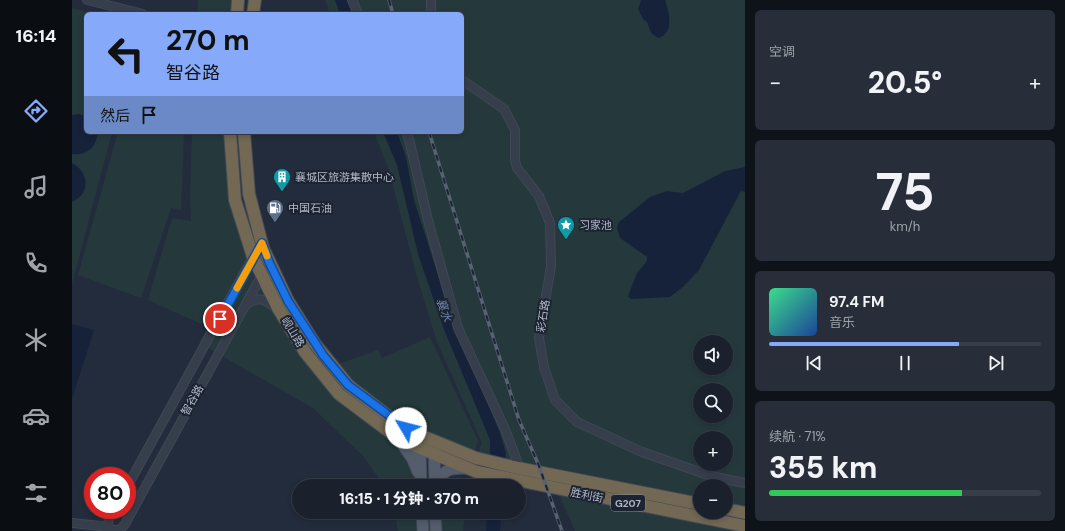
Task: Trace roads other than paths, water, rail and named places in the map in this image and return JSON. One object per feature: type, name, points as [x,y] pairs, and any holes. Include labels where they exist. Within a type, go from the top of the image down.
[{"type":"highway","points":[[237,12],[238,0]]},
{"type":"highway","points":[[253,12],[255,0]]},
{"type":"highway","name":"岘山路","points":[[230,134],[235,200],[253,257],[280,310],[305,352],[339,394],[396,437],[472,470]]},
{"type":"highway","name":"岘山路","points":[[244,134],[249,194],[262,243],[269,262],[288,301],[315,344],[348,385],[406,428],[476,458]]},
{"type":"highway","name":"胜利街","points":[[476,458],[514,472],[745,526]]},
{"type":"highway","name":"胜利街","points":[[472,470],[514,472],[693,503]]},
{"type":"highway","points":[[733,510],[745,513]]},
{"type":"main road","points":[[420,435],[419,448],[421,479]]},
{"type":"main road","points":[[396,437],[412,458],[420,479]]},
{"type":"main road","points":[[435,441],[436,479]]},
{"type":"main road","points":[[439,479],[448,470],[472,470]]},
{"type":"main road","points":[[422,519],[422,531]]},
{"type":"main road","points":[[435,519],[436,531]]},
{"type":"street","points":[[87,0],[135,12]]},
{"type":"street","points":[[352,0],[357,12]]},
{"type":"street","points":[[431,0],[431,12]]},
{"type":"street","name":"彩石路","points":[[464,81],[504,109],[515,130],[515,160],[517,168],[539,196],[550,223],[551,266],[539,338],[544,367],[555,400],[577,422],[642,452],[711,476],[745,483]]},
{"type":"street","points":[[407,134],[428,220],[458,328],[505,429],[514,472]]},
{"type":"street","points":[[242,224],[248,254],[247,268]]},
{"type":"street","name":"智谷路","points":[[136,471],[262,243]]},
{"type":"street","name":"智谷路","points":[[112,530],[120,530],[125,524],[269,262]]},
{"type":"street","points":[[243,308],[253,300],[264,300],[280,310]]},
{"type":"street","points":[[110,519],[108,525],[112,530]]},
{"type":"street","points":[[76,523],[112,530]]},
{"type":"street","points":[[76,523],[88,531]]},
{"type":"water","points":[[335,0],[347,0],[351,12],[339,12]]},
{"type":"water","points":[[641,0],[665,0],[669,16],[669,27],[663,36],[658,38],[651,33],[647,22],[643,19],[638,9]]},
{"type":"water","points":[[78,114],[84,116],[84,134],[97,134],[93,146],[82,154],[72,154],[72,115]]},
{"type":"water","name":"襄水","points":[[384,134],[398,134],[406,157],[414,200],[450,313],[500,433],[506,453],[504,479],[489,479],[490,440],[443,327],[418,254],[397,165]]},
{"type":"water","points":[[72,163],[82,171],[86,182],[82,194],[72,202]]},
{"type":"water","points":[[745,167],[745,192],[741,191],[699,270],[684,286],[670,297],[631,299],[628,296],[637,273],[647,261],[647,257],[620,238],[617,228],[619,222],[650,197],[667,191],[683,193],[725,171]]},
{"type":"water","points":[[72,324],[94,330],[72,399]]},
{"type":"water","points":[[487,519],[501,519],[500,531],[486,531]]},
{"type":"railway","points":[[389,0],[392,12]]},
{"type":"railway","points":[[430,134],[519,420],[539,466],[562,531]]},
{"type":"place","name":"襄城区旅游集散中心","points":[[282,192]]},
{"type":"place","name":"中国石油","points":[[275,223]]},
{"type":"place","name":"习家池","points":[[566,240]]}]
